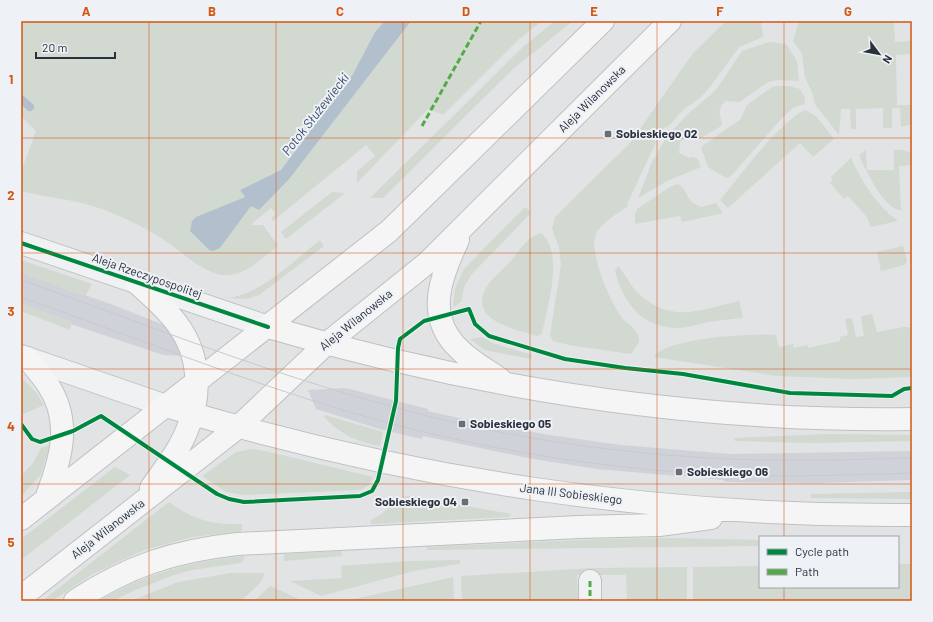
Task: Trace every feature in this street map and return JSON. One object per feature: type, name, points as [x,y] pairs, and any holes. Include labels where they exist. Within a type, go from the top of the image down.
[{"type":"main road","points":[[21,519],[399,223],[603,21]]},
{"type":"main road","name":"Aleja Wilanowska","points":[[21,596],[237,428],[326,344],[410,278],[463,229],[670,21]]},
{"type":"main road","points":[[463,229],[440,283],[438,307],[440,316],[448,334],[460,351],[506,384]]},
{"type":"main road","points":[[137,283],[168,312],[184,334],[194,359],[196,382],[192,414],[181,442],[141,504]]},
{"type":"main road","points":[[268,326],[326,344],[446,372],[506,384],[611,400],[714,411],[818,418],[912,419]]},
{"type":"main road","points":[[24,357],[53,394],[59,406],[63,424],[63,435],[59,460],[46,499]]},
{"type":"main road","points":[[166,406],[237,428]]},
{"type":"main road","name":"Jana III Sobieskiego","points":[[237,428],[356,457],[470,480],[609,500],[757,512],[912,515]]},
{"type":"main road","points":[[75,601],[90,591],[143,564],[198,548],[236,544],[579,527],[659,525],[757,512]]},
{"type":"street","name":"Aleja Rzeczypospolitej","points":[[21,243],[268,326]]},
{"type":"street","points":[[24,357],[166,406]]},
{"type":"shaded area","points":[[21,21],[385,21],[375,32],[353,74],[281,170],[240,190],[245,197],[196,217],[220,248],[251,205],[290,178],[411,21],[542,21],[519,39],[443,115],[428,109],[357,183],[357,171],[375,156],[366,145],[273,221],[271,218],[276,214],[271,208],[250,225],[263,225],[278,246],[246,270],[231,275],[223,275],[207,270],[161,238],[142,227],[100,208],[78,202],[21,191],[21,172],[36,131],[21,116]]},
{"type":"shaded area","points":[[555,21],[573,21],[513,69],[383,198],[370,198],[525,45]]},
{"type":"shaded area","points":[[726,21],[761,21],[763,37],[739,47],[701,97],[684,109],[654,140],[656,142],[627,204],[628,206],[603,224],[597,232],[594,240],[597,263],[606,289],[622,318],[636,331],[639,342],[631,354],[569,345],[553,341],[550,335],[561,265],[559,247],[552,229],[555,217],[631,142],[693,53]]},
{"type":"shaded area","points":[[799,21],[894,21],[895,42],[912,41],[912,54],[896,55],[897,105],[912,105],[912,124],[901,127],[900,108],[892,108],[892,128],[883,128],[883,108],[856,109],[856,129],[851,129],[850,109],[841,109],[839,135],[814,103],[813,95],[805,77],[802,54],[793,41]]},
{"type":"shaded area","points":[[769,42],[786,44],[797,61],[799,81],[778,80],[768,82],[740,102],[725,101],[721,106],[720,111],[721,126],[701,138],[684,138],[680,142],[679,153],[689,158],[693,157],[698,159],[701,167],[667,181],[638,198],[652,162],[667,136],[689,113],[716,90],[742,51]]},
{"type":"shaded area","points":[[789,86],[800,89],[805,98],[805,104],[793,108],[782,118],[730,177],[726,178],[708,167],[701,147],[740,120],[747,105],[772,87]]},
{"type":"shaded area","points":[[805,110],[816,116],[834,139],[813,157],[800,143],[728,208],[720,200],[772,137],[795,116]]},
{"type":"shaded area","points":[[866,150],[867,170],[894,170],[894,150],[903,150],[912,153],[912,165],[899,166],[901,210],[889,204],[876,188],[859,155]]},
{"type":"shaded area","points":[[851,158],[870,192],[883,208],[898,221],[871,227],[866,216],[848,196],[844,199],[830,183],[833,180],[831,177]]},
{"type":"shaded area","points":[[678,184],[684,189],[689,199],[696,205],[702,207],[716,203],[723,213],[682,222],[680,216],[635,224],[635,214],[637,209],[670,187]]},
{"type":"shaded area","points":[[332,192],[345,193],[286,239],[281,232]]},
{"type":"shaded area","points":[[525,207],[531,213],[471,275],[464,287],[461,302],[453,307],[455,289],[464,269]]},
{"type":"shaded area","points":[[541,233],[548,242],[552,254],[553,267],[550,295],[542,334],[537,336],[508,327],[490,317],[484,310],[482,301],[487,286],[493,279],[532,237]]},
{"type":"shaded area","points":[[320,240],[324,246],[259,295],[246,299],[228,298],[240,295],[265,284]]},
{"type":"shaded area","points":[[903,246],[907,261],[905,265],[881,271],[877,252]]},
{"type":"shaded area","points":[[21,260],[92,284],[86,295],[81,295],[21,273]]},
{"type":"shaded area","points":[[618,266],[636,291],[648,302],[661,308],[685,312],[698,311],[739,301],[743,318],[713,321],[680,328],[664,327],[653,323],[643,318],[635,311],[623,293],[615,271]]},
{"type":"shaded area","points":[[21,273],[108,303],[169,327],[184,356],[163,355],[71,324],[71,322],[21,304]]},
{"type":"shaded area","points":[[21,304],[72,322],[70,330],[21,311]]},
{"type":"shaded area","points":[[872,314],[877,332],[904,327],[909,327],[912,330],[912,374],[910,377],[854,379],[777,376],[654,357],[661,351],[675,345],[692,341],[731,336],[776,335],[779,347],[793,344],[794,348],[808,345],[808,348],[840,341],[840,337],[848,335],[845,319],[852,318],[856,337],[864,336],[861,316]]},
{"type":"shaded area","points":[[482,337],[492,343],[532,355],[531,359],[485,350],[470,339]]},
{"type":"shaded area","points":[[21,377],[35,391],[44,405],[21,415]]},
{"type":"shaded area","points":[[346,388],[428,409],[428,411],[481,423],[621,445],[730,454],[912,451],[912,480],[816,483],[725,482],[724,480],[597,469],[533,459],[423,436],[422,439],[383,430],[316,409],[308,390]]},
{"type":"shaded area","points":[[325,415],[383,432],[380,446],[356,440],[343,433],[324,417]]},
{"type":"shaded area","points":[[829,434],[912,435],[912,441],[812,443],[735,441],[734,438]]},
{"type":"shaded area","points":[[50,445],[41,474],[21,497],[21,476],[33,463],[41,448]]},
{"type":"shaded area","points":[[252,449],[373,477],[369,485],[361,490],[245,495],[226,492],[202,476],[236,452]]},
{"type":"shaded area","points":[[115,467],[130,475],[21,560],[21,539]]},
{"type":"shaded area","points":[[912,492],[912,499],[811,498],[811,494]]},
{"type":"shaded area","points":[[406,496],[511,514],[509,517],[371,524],[371,520]]},
{"type":"shaded area","points":[[169,502],[186,513],[203,520],[222,524],[242,524],[242,531],[193,537],[144,550],[93,574],[52,601],[42,601]]},
{"type":"shaded area","points":[[668,538],[759,540],[759,546],[427,550],[427,547],[604,539]]},
{"type":"shaded area","points":[[341,551],[342,556],[284,561],[284,554]]},
{"type":"shaded area","points":[[244,556],[241,563],[192,570],[174,575],[133,591],[113,601],[99,601],[133,583],[169,570],[206,561]]},
{"type":"shaded area","points":[[460,560],[460,564],[418,570],[321,596],[290,581],[342,578],[341,566],[409,561]]},
{"type":"shaded area","points":[[899,564],[912,564],[912,601],[693,601],[693,567],[759,566],[759,588],[899,588]]},
{"type":"shaded area","points":[[687,567],[687,601],[627,601],[626,575],[577,575],[578,601],[462,601],[461,576],[594,568]]},
{"type":"shaded area","points":[[231,573],[265,573],[261,582],[241,601],[131,601],[178,582]]},
{"type":"shaded area","points":[[453,577],[454,601],[346,601]]},
{"type":"shaded area","points":[[270,586],[297,598],[297,601],[254,601]]},
{"type":"water","points":[[385,21],[411,21],[290,178],[259,210],[251,206],[220,248],[213,251],[209,250],[190,231],[192,221],[196,217],[245,197],[240,190],[281,170],[353,74],[375,32]]},
{"type":"waterway","points":[[21,99],[30,107]]},
{"type":"tram line","points":[[21,280],[259,366],[308,382],[442,420],[480,428],[556,442],[632,452],[709,458],[785,460],[912,458]]},
{"type":"tram line","points":[[21,297],[207,365],[301,397],[396,425],[478,444],[560,459],[686,473],[774,476],[912,473]]},
{"type":"marked path","points":[[422,126],[481,21]]},
{"type":"marked path","points":[[590,581],[590,601]]},
{"type":"cycle path","points":[[21,243],[268,327]]},
{"type":"cycle path","points":[[21,424],[32,439],[40,442],[73,431],[101,416],[217,494],[229,499],[244,502],[360,496],[372,491],[378,480],[396,401],[398,348],[400,339],[424,321],[469,309],[475,324],[489,336],[565,359],[625,368],[683,374],[790,393],[892,396],[904,389],[912,388]]},
{"type":"place","name":"Sobieskiego 02","points":[[608,134]]},
{"type":"place","name":"Sobieskiego 05","points":[[462,424]]},
{"type":"place","name":"Sobieskiego 06","points":[[679,472]]},
{"type":"place","name":"Sobieskiego 04","points":[[465,502]]},
{"type":"water label","name":"Potok Służewiecki","points":[[315,114]]}]
